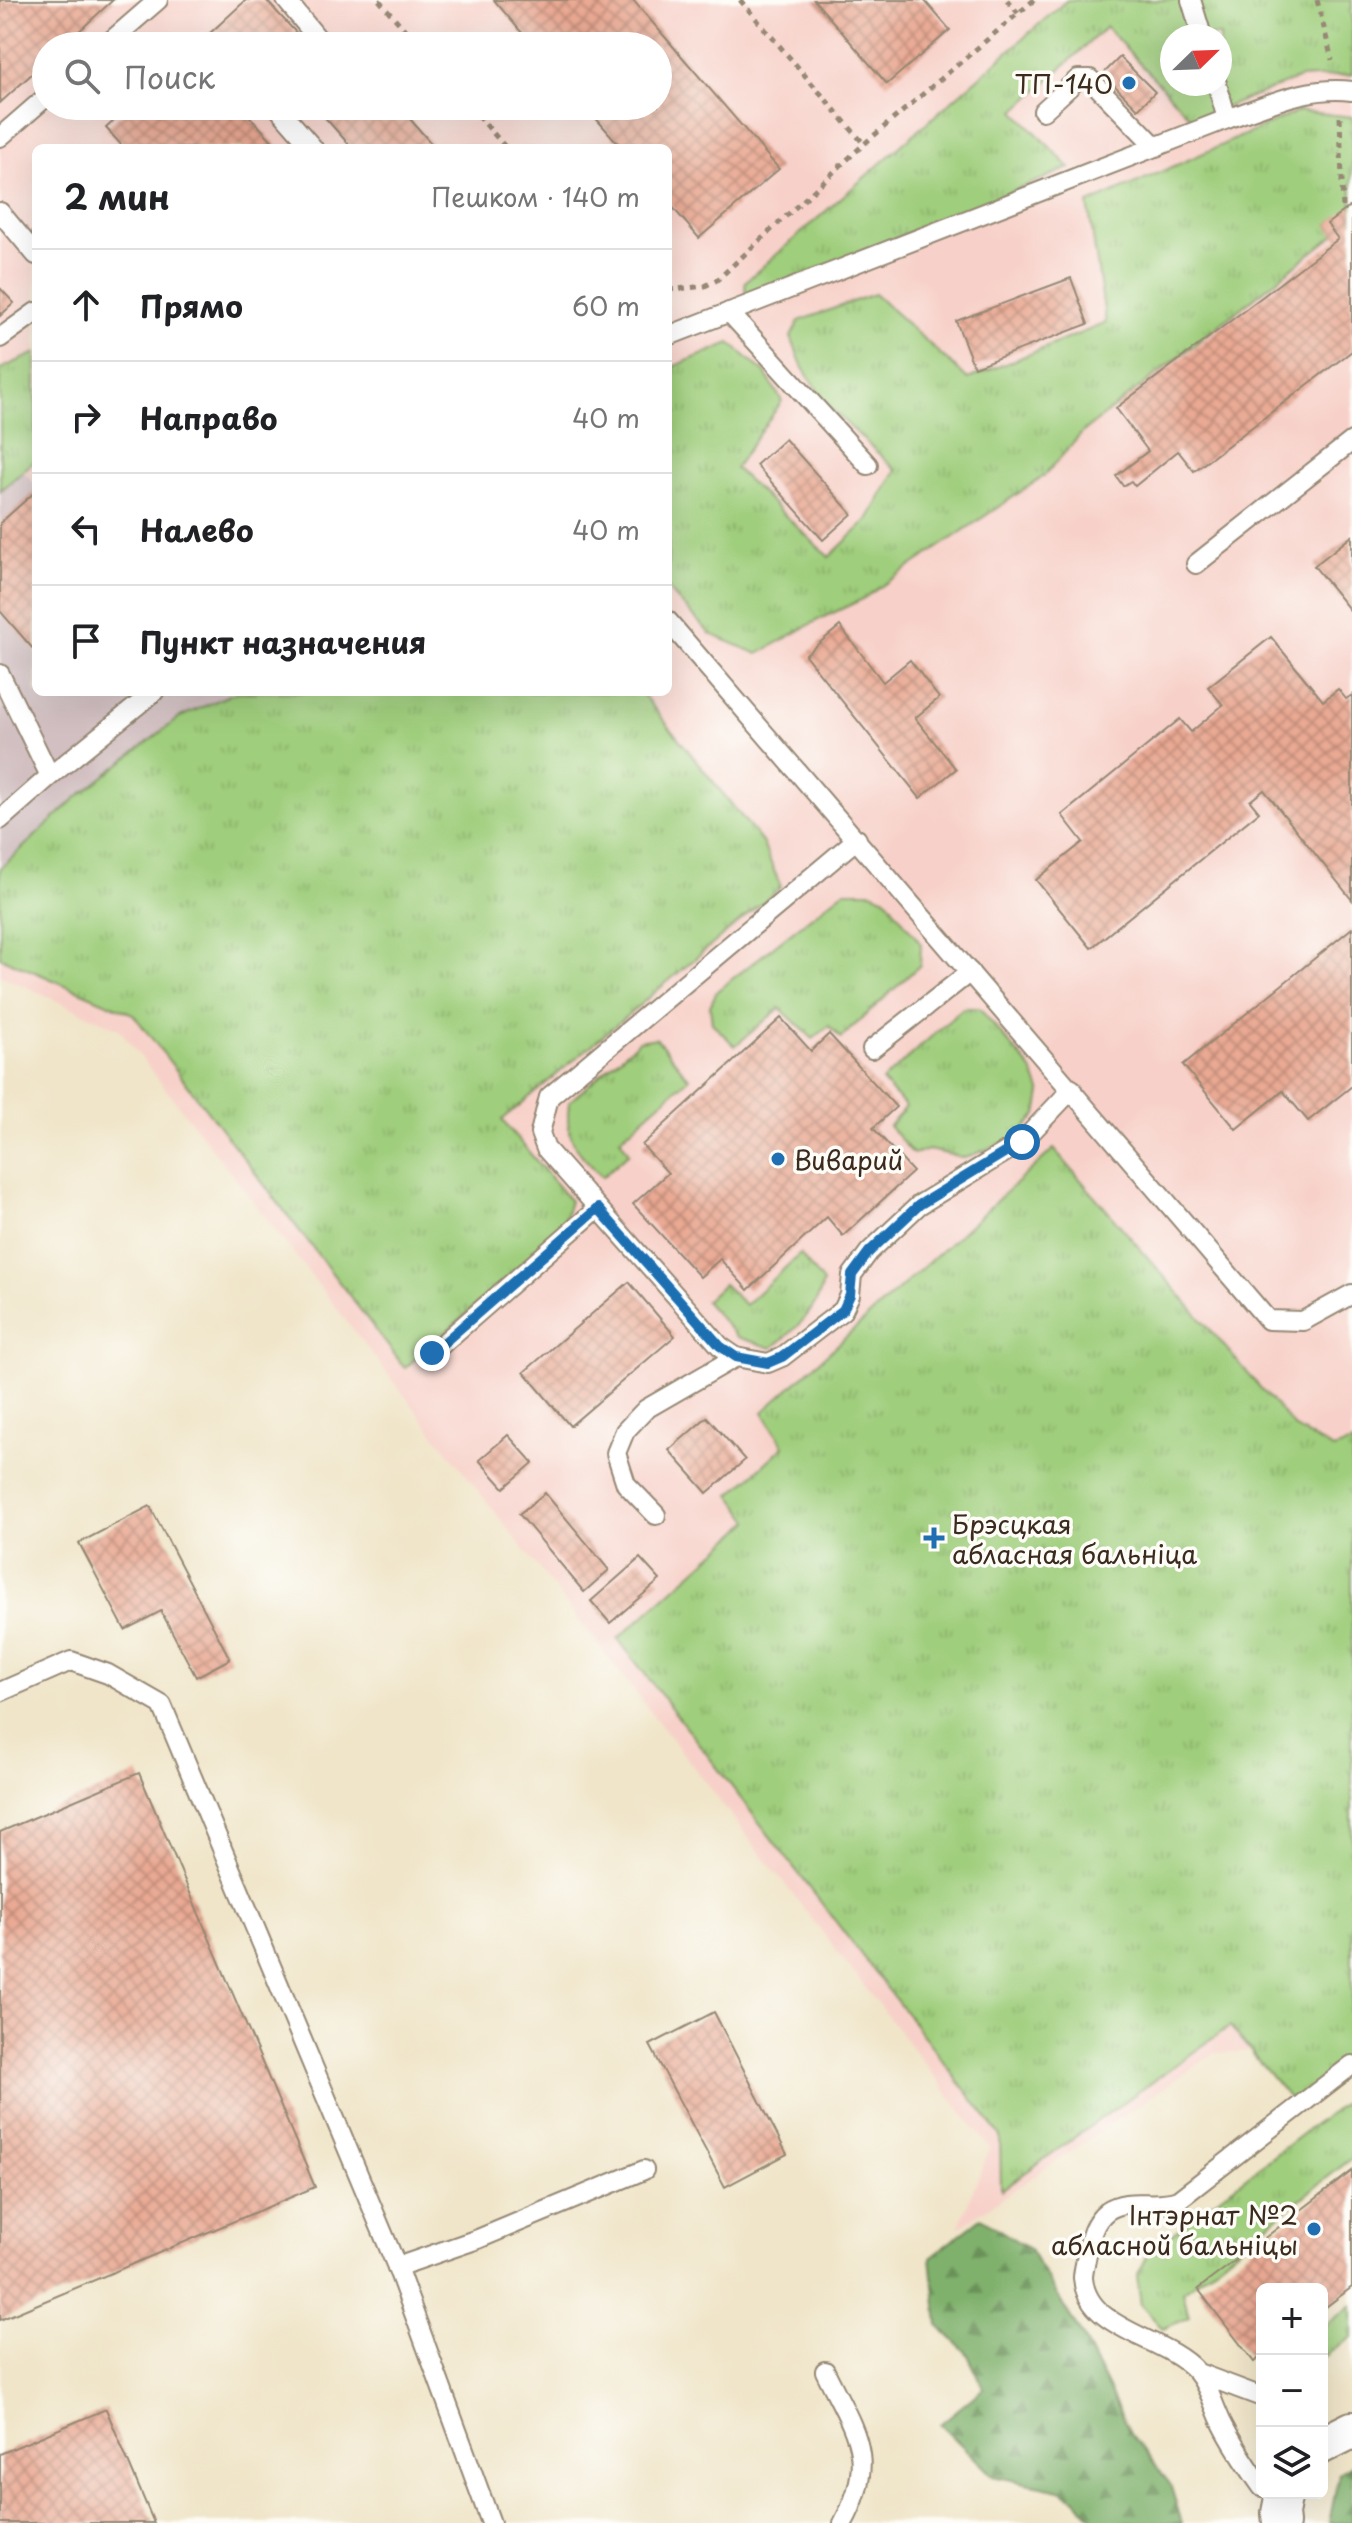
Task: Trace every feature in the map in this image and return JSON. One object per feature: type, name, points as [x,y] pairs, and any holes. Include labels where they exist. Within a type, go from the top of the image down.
[{"type":"lane","points":[[121,32],[158,0]]},
{"type":"lane","points":[[286,0],[312,32]]},
{"type":"lane","points":[[1191,0],[1198,24]]},
{"type":"lane","points":[[1043,111],[1078,79],[1090,79],[1156,147]]},
{"type":"lane","points":[[672,334],[1296,94],[1339,89],[1352,91]]},
{"type":"lane","points":[[1220,96],[1227,119]]},
{"type":"lane","points":[[0,137],[32,109]]},
{"type":"lane","points":[[289,120],[310,144]]},
{"type":"lane","points":[[0,212],[32,250]]},
{"type":"lane","points":[[729,312],[868,465]]},
{"type":"lane","points":[[0,338],[32,315]]},
{"type":"lane","points":[[1196,564],[1352,441]]},
{"type":"lane","points":[[672,626],[1268,1320],[1303,1321],[1352,1294]]},
{"type":"lane","points":[[0,674],[50,776]]},
{"type":"lane","points":[[0,820],[149,696]]},
{"type":"lane","points":[[857,839],[549,1097],[540,1133],[546,1149],[720,1346],[736,1357],[768,1363],[782,1357],[843,1310],[850,1295],[852,1275],[869,1252],[919,1205],[1022,1142],[1072,1089]]},
{"type":"lane","points":[[872,1049],[970,972]]},
{"type":"lane","points":[[432,1353],[598,1208]]},
{"type":"lane","points":[[656,1515],[626,1484],[616,1453],[625,1431],[646,1409],[736,1357]]},
{"type":"lane","points":[[0,1692],[71,1661],[108,1674],[162,1705],[397,2267],[491,2523]]},
{"type":"lane","points":[[1275,2502],[1239,2455],[1198,2373],[1180,2356],[1117,2326],[1091,2302],[1083,2278],[1091,2231],[1108,2211],[1135,2202],[1164,2206],[1178,2200],[1352,2065]]},
{"type":"lane","points":[[397,2267],[478,2239],[644,2170]]},
{"type":"lane","points":[[825,2371],[856,2434],[863,2460],[856,2500],[843,2523]]},
{"type":"lane","points":[[1198,2373],[1256,2395]]},
{"type":"path","points":[[379,0],[407,32]]},
{"type":"path","points":[[740,0],[864,144]]},
{"type":"path","points":[[1007,0],[1018,13]]},
{"type":"path","points":[[672,290],[705,286],[717,280],[864,144],[1034,0]]},
{"type":"path","points":[[482,120],[503,144]]},
{"type":"shaded area","name":"Брэсцкая абласная бальніца","points":[[0,0],[1352,0],[1352,2047],[1215,2053],[958,2228],[990,2148],[119,1029],[0,975]]},
{"type":"shaded area","points":[[19,467],[32,481],[32,696],[244,696],[0,913],[0,479]]},
{"type":"green space","points":[[1067,0],[1352,0],[1352,75],[1300,78],[1193,120],[1171,96],[1232,96],[1232,24],[1160,24],[1160,85],[1106,27],[1015,111],[1070,168],[746,298],[745,282]]},
{"type":"green space","points":[[1299,111],[1352,117],[1352,221],[1083,432],[1044,476],[861,600],[758,654],[710,634],[672,593],[672,367],[730,343],[765,373],[782,401],[735,468],[829,557],[868,520],[896,470],[828,406],[803,368],[791,337],[799,321],[874,294],[968,379],[1106,323],[1088,204]]},
{"type":"green space","points":[[32,355],[32,463],[0,491],[0,369]]},
{"type":"green space","points":[[227,696],[644,696],[762,842],[781,887],[502,1120],[570,1201],[561,1230],[405,1368],[133,1014],[0,957],[0,869],[75,799],[180,717]]},
{"type":"green space","points":[[844,891],[870,891],[886,898],[921,944],[920,965],[841,1038],[829,1026],[813,1039],[780,1008],[735,1046],[712,1023],[710,1006],[717,991]]},
{"type":"green space","points":[[963,1008],[979,1008],[1032,1070],[1041,1093],[1037,1115],[1017,1137],[965,1158],[929,1150],[913,1154],[889,1126],[906,1107],[882,1081]]},
{"type":"green space","points":[[656,1038],[689,1078],[620,1139],[629,1153],[602,1177],[574,1144],[569,1126],[569,1102],[639,1041]]},
{"type":"green space","points":[[1054,1149],[1295,1428],[1333,1449],[1352,1443],[1352,2066],[1296,2107],[1230,2026],[1001,2190],[1000,2135],[618,1639],[750,1521],[731,1495],[784,1446],[763,1412]]},
{"type":"green space","points":[[800,1254],[823,1283],[810,1312],[772,1348],[737,1337],[705,1301],[723,1284],[745,1305]]},
{"type":"green space","points":[[1352,2098],[1352,2158],[1183,2292],[1189,2317],[1163,2329],[1141,2305],[1137,2276],[1150,2251]]},
{"type":"green space","points":[[981,2218],[1029,2249],[1081,2334],[1130,2433],[1170,2484],[1182,2523],[1096,2523],[1076,2499],[1060,2490],[993,2476],[940,2424],[984,2388],[967,2353],[938,2325],[931,2257]]},
{"type":"green space","points":[[1352,2305],[1352,2337],[1328,2354],[1328,2323]]},
{"type":"green space","points":[[1352,2465],[1352,2523],[1329,2523],[1339,2473]]},
{"type":"building","points":[[0,0],[113,0],[78,32],[32,32],[32,74],[0,103]]},
{"type":"building","points":[[246,0],[266,0],[295,32],[211,32]]},
{"type":"building","points":[[494,0],[633,0],[661,32],[521,32]]},
{"type":"building","points":[[814,0],[924,0],[950,30],[887,84]]},
{"type":"building","points":[[672,45],[779,169],[699,238],[672,207],[672,144],[618,144],[597,120],[672,120]]},
{"type":"building","name":"ТП-140","points":[[1120,57],[1155,92],[1138,109],[1103,74]]},
{"type":"building","points":[[115,120],[253,120],[275,144],[120,144],[106,128]]},
{"type":"building","points":[[327,120],[411,120],[432,144],[348,144]]},
{"type":"building","points":[[1352,205],[1352,351],[1194,471],[1178,451],[1135,486],[1131,481],[1123,486],[1116,476],[1148,451],[1116,408],[1338,239],[1327,224]]},
{"type":"building","points":[[1071,278],[1088,324],[974,367],[956,321]]},
{"type":"building","points":[[0,288],[14,303],[0,316]]},
{"type":"building","points":[[785,439],[852,514],[823,540],[756,465]]},
{"type":"building","points":[[32,495],[32,648],[0,611],[0,523]]},
{"type":"building","points":[[1352,536],[1352,613],[1314,566]]},
{"type":"building","points":[[840,626],[883,682],[910,660],[939,698],[915,718],[956,769],[920,798],[805,655]]},
{"type":"building","points":[[1271,637],[1323,701],[1338,689],[1346,699],[1352,695],[1352,900],[1264,790],[1250,801],[1259,812],[1091,948],[1036,880],[1083,842],[1062,815],[1180,719],[1191,732],[1223,705],[1208,687]]},
{"type":"building","points":[[1352,928],[1352,1086],[1308,1121],[1283,1091],[1236,1129],[1183,1065]]},
{"type":"building","name":"Виварий","points":[[781,1018],[811,1051],[829,1034],[896,1107],[873,1128],[913,1172],[843,1236],[827,1217],[748,1290],[720,1259],[700,1277],[633,1204],[668,1173],[642,1145]]},
{"type":"building","points":[[629,1282],[675,1336],[570,1426],[524,1372]]},
{"type":"building","points":[[707,1417],[745,1460],[707,1493],[669,1450]]},
{"type":"building","points":[[508,1435],[533,1463],[504,1488],[479,1460]]},
{"type":"building","points":[[545,1493],[609,1570],[584,1592],[519,1514]]},
{"type":"building","points":[[150,1506],[230,1659],[196,1677],[161,1611],[125,1630],[79,1543]]},
{"type":"building","points":[[640,1558],[660,1580],[610,1623],[591,1601]]},
{"type":"building","points":[[139,1773],[315,2187],[0,2320],[0,1832]]},
{"type":"building","points":[[714,2012],[787,2154],[725,2187],[650,2045]]},
{"type":"building","name":"Інтэрнат №2 абласной бальніцы","points":[[1352,2171],[1352,2287],[1328,2305],[1328,2283],[1256,2283],[1254,2362],[1198,2289]]},
{"type":"building","points":[[106,2409],[154,2523],[0,2523],[0,2454]]},
{"type":"place","name":"ТП-140","points":[[1129,83]]},
{"type":"place","name":"Виварий","points":[[778,1159]]},
{"type":"place","name":"Брэсцкая абласная бальніца","points":[[934,1538]]},
{"type":"place","name":"Інтэрнат №2 абласной бальніцы","points":[[1314,2229]]},
{"type":"route","points":[[432,1353],[598,1208],[720,1346],[736,1357],[768,1363],[782,1357],[843,1310],[850,1295],[852,1275],[869,1252],[919,1205],[1022,1142]]}]
